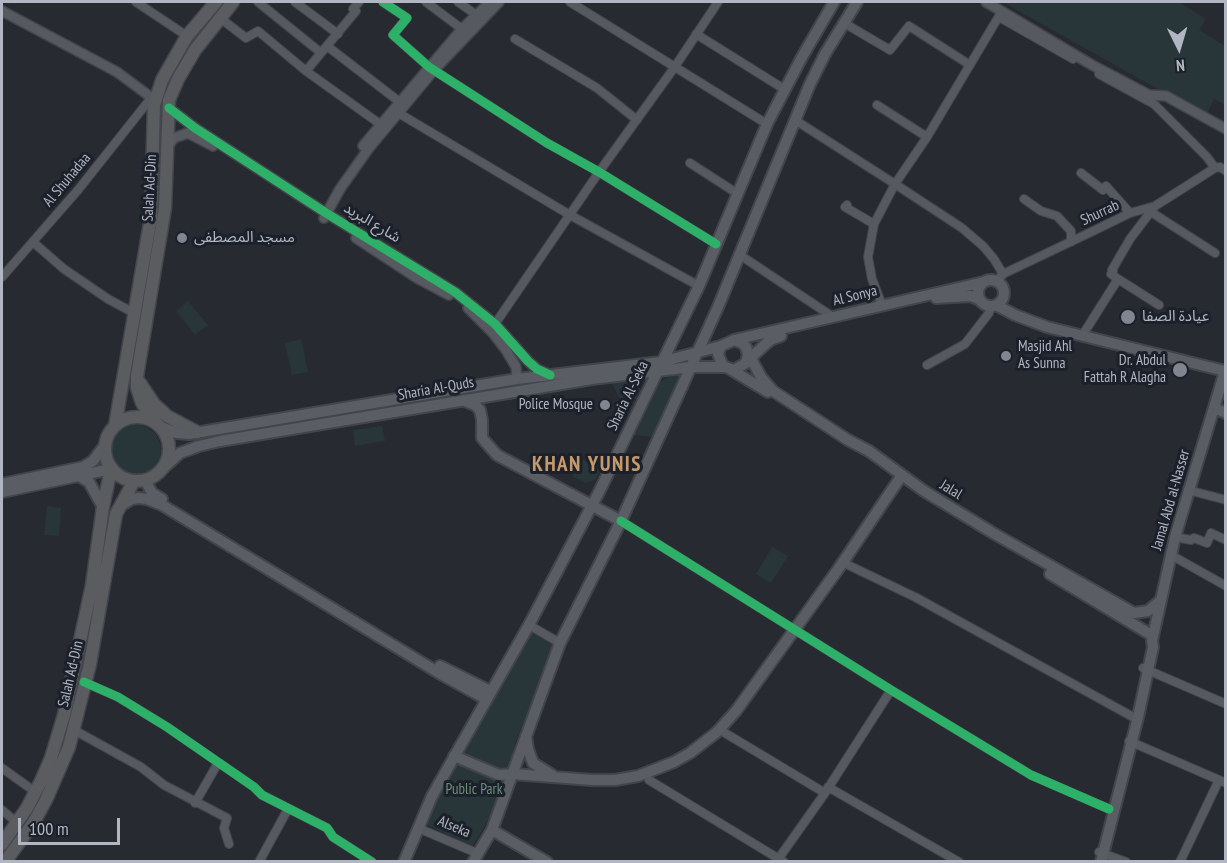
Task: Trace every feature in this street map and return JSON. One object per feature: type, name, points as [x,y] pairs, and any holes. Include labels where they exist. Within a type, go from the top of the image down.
[{"type":"highway","name":"Salah Ad-Din","points":[[115,426],[120,407],[120,386],[151,217],[153,99],[187,36],[216,2]]},
{"type":"highway","name":"Salah Ad-Din","points":[[159,425],[142,404],[137,379],[165,208],[170,100],[178,79],[201,43],[233,2]]},
{"type":"highway","points":[[136,296],[150,297]]},
{"type":"highway","points":[[137,379],[154,404],[167,416],[197,432]]},
{"type":"highway","points":[[134,417],[149,419],[159,425],[168,440],[169,449],[168,458],[161,470],[140,480],[122,477],[111,469],[105,455],[105,445],[106,437],[115,426],[125,419],[134,417]]},
{"type":"highway","name":"Salah Ad-Din","points":[[2,844],[27,808],[41,781],[51,758],[64,715],[92,585],[111,469]]},
{"type":"highway","name":"Salah Ad-Din","points":[[4,861],[34,822],[63,764],[90,664],[112,534],[120,506],[140,480]]},
{"type":"main road","name":"Sharia Al-Seka","points":[[404,861],[454,756],[529,626],[598,493],[699,286],[767,124],[784,89],[834,2]]},
{"type":"main road","points":[[476,858],[492,830],[560,643],[627,509],[740,255],[795,120],[825,54],[857,2]]},
{"type":"main road","points":[[980,300],[978,292],[994,279],[1002,287],[1003,295],[994,305]]},
{"type":"main road","name":"Al Sonya","points":[[726,343],[994,279]]},
{"type":"main road","name":"Al Sonya","points":[[748,357],[770,340],[835,322],[929,299],[971,296],[983,303],[994,305],[1047,327],[1225,370]]},
{"type":"main road","points":[[726,343],[742,343],[748,357],[739,369],[727,368],[722,364],[718,354],[726,343]]},
{"type":"main road","name":"Sharia Al-Quds","points":[[161,470],[180,453],[199,446],[659,366],[726,343]]},
{"type":"main road","name":"Jalal","points":[[748,357],[773,391],[832,430],[869,451],[903,480],[1134,613],[1148,611],[1160,601]]},
{"type":"main road","name":"Sharia Al-Quds","points":[[159,425],[177,433],[197,432],[550,375],[659,366],[727,368]]},
{"type":"main road","name":"Jalal","points":[[727,368],[867,454],[903,480],[1152,639]]},
{"type":"main road","name":"Jamal Abd al-Nasser","points":[[1100,857],[1146,670],[1147,645],[1152,639],[1175,537],[1225,370]]},
{"type":"main road","points":[[461,400],[472,403],[480,410],[482,438],[497,455],[621,521]]},
{"type":"main road","points":[[1214,408],[1226,413]]},
{"type":"main road","points":[[2,484],[83,466],[93,461],[105,445]]},
{"type":"main road","points":[[2,492],[111,469]]},
{"type":"main road","points":[[79,476],[89,482],[103,507]]},
{"type":"main road","points":[[140,480],[152,493],[203,526],[488,695]]},
{"type":"main road","points":[[454,756],[495,774],[615,780],[638,776],[690,753],[717,732],[728,720],[848,565],[903,480]]},
{"type":"main road","points":[[505,794],[513,786],[525,781],[603,787],[634,785],[649,780],[689,759],[725,733],[741,714],[844,561],[903,480]]},
{"type":"main road","points":[[598,493],[601,501],[609,507],[619,511],[627,509]]},
{"type":"main road","points":[[120,506],[139,498],[162,505],[429,667],[488,695]]},
{"type":"main road","name":"Jamal Abd al-Nasser","points":[[1100,857],[1109,809],[1130,742],[1133,717],[1146,670]]},
{"type":"main road","points":[[526,733],[533,763],[554,777]]},
{"type":"main road","points":[[492,830],[547,861]]},
{"type":"street","points":[[136,2],[187,36]]},
{"type":"street","points":[[258,2],[320,52]]},
{"type":"street","points":[[295,2],[338,34]]},
{"type":"street","points":[[306,71],[356,11],[352,9],[359,2]]},
{"type":"street","points":[[383,2],[407,18],[393,35],[432,69],[548,143],[716,244]]},
{"type":"street","points":[[426,2],[462,29]]},
{"type":"street","points":[[458,2],[478,16]]},
{"type":"street","points":[[323,214],[398,109],[462,29],[490,2]]},
{"type":"street","points":[[432,69],[499,2]]},
{"type":"street","points":[[570,2],[767,124]]},
{"type":"street","points":[[495,324],[599,172],[674,68],[717,2]]},
{"type":"street","points":[[986,2],[1000,14],[1154,104],[1215,168],[1220,167],[1226,171]]},
{"type":"street","points":[[2,11],[117,72],[153,99]]},
{"type":"street","points":[[882,305],[872,279],[868,257],[874,224],[895,184],[927,137],[1000,14]]},
{"type":"street","points":[[1000,14],[1149,96],[1166,96],[1226,129]]},
{"type":"street","points":[[220,18],[246,38],[258,31],[306,71],[380,124]]},
{"type":"street","points":[[844,23],[890,50],[909,26],[970,65]]},
{"type":"street","points":[[696,34],[784,89]]},
{"type":"street","points":[[515,39],[597,88],[637,120]]},
{"type":"street","points":[[327,46],[398,109],[570,215],[699,286]]},
{"type":"street","name":"Al Shuhadaa","points":[[2,277],[153,99]]},
{"type":"street","points":[[877,105],[927,137]]},
{"type":"street","name":"شارع البريد","points":[[169,108],[417,278],[468,307],[506,350],[516,367],[517,379]]},
{"type":"street","points":[[323,214],[343,175],[380,124],[398,109]]},
{"type":"street","points":[[795,120],[962,228],[994,259],[994,279]]},
{"type":"street","name":"شارع البريد","points":[[167,147],[179,135],[188,133],[227,153],[323,214],[455,292],[495,324],[537,369],[550,375]]},
{"type":"street","points":[[690,163],[738,194]]},
{"type":"street","name":"Shurrab","points":[[994,279],[1130,213],[1153,209],[1215,168]]},
{"type":"street","points":[[1081,173],[1103,190],[1106,186],[1130,213]]},
{"type":"street","points":[[1024,199],[1041,211],[1057,216],[1071,231],[1071,242]]},
{"type":"street","points":[[847,205],[845,207],[874,224]]},
{"type":"street","points":[[1159,305],[1111,274],[1153,209],[1215,253]]},
{"type":"street","points":[[33,242],[64,269],[108,300],[134,313]]},
{"type":"street","points":[[740,255],[833,317]]},
{"type":"street","points":[[1082,336],[1118,279]]},
{"type":"street","points":[[927,365],[965,344],[994,305]]},
{"type":"street","points":[[707,330],[708,338],[717,343],[726,343]]},
{"type":"street","points":[[1188,490],[1226,500]]},
{"type":"street","points":[[621,521],[1031,775],[1109,809]]},
{"type":"street","points":[[1175,537],[1191,540],[1194,538],[1207,543],[1211,533],[1226,540]]},
{"type":"street","points":[[1171,555],[1226,586]]},
{"type":"street","points":[[848,565],[915,597],[1133,717]]},
{"type":"street","points":[[529,626],[560,643]]},
{"type":"street","points":[[1146,670],[1226,704]]},
{"type":"street","points":[[84,682],[118,697],[168,727],[262,795],[327,828],[333,837],[372,861]]},
{"type":"street","points":[[649,780],[782,860],[891,690]]},
{"type":"street","points":[[74,730],[141,767],[164,785],[227,819],[224,828],[229,844]]},
{"type":"street","points":[[725,733],[959,861]]},
{"type":"street","points":[[1130,742],[1222,782],[1180,861]]},
{"type":"street","points":[[195,803],[218,763]]},
{"type":"street","points":[[2,768],[34,791]]},
{"type":"street","points":[[259,861],[288,809]]},
{"type":"street","points":[[2,810],[15,821]]},
{"type":"street","name":"Alseka","points":[[418,828],[476,858]]},
{"type":"street","points":[[1100,857],[1126,861]]},
{"type":"green space","points":[[1008,2],[1179,2],[1206,19],[1199,30],[1225,46],[1225,105],[1214,99],[1206,116],[1006,4]]},
{"type":"green space","points":[[188,301],[208,325],[195,335],[176,311]]},
{"type":"green space","points":[[301,339],[308,372],[292,375],[285,343]]},
{"type":"green space","points":[[680,375],[653,437],[633,435],[660,382]]},
{"type":"green space","points":[[636,379],[640,382],[640,391],[631,409],[626,410],[611,382]]},
{"type":"green space","points":[[131,425],[141,425],[154,432],[161,445],[161,455],[154,468],[141,475],[131,475],[122,471],[115,464],[111,455],[111,445],[115,436],[122,429]]},
{"type":"green space","points":[[382,426],[385,441],[355,446],[353,430]]},
{"type":"green space","points":[[592,455],[604,462],[595,480],[585,483],[574,477],[571,470],[578,458],[587,462]]},
{"type":"green space","points":[[47,506],[61,508],[59,536],[44,535]]},
{"type":"green space","points":[[772,547],[788,556],[771,583],[756,574]]},
{"type":"green space","name":"Public Park","points":[[529,630],[556,644],[516,741],[499,802],[472,847],[425,824]]},
{"type":"cycle path","points":[[383,2],[407,18],[393,35],[429,67],[547,143],[716,244]]},
{"type":"cycle path","points":[[169,108],[195,128],[326,213],[455,292],[495,324],[537,369],[550,375]]},
{"type":"cycle path","points":[[621,521],[1031,775],[1109,809]]},
{"type":"cycle path","points":[[84,682],[118,697],[167,727],[254,787],[262,795],[327,828],[333,837],[372,862]]},
{"type":"place","name":"مسجد المصطفى","points":[[182,238]]},
{"type":"place","name":"عيادة الصفا","points":[[1128,317]]},
{"type":"place","name":"Masjid Ahl As Sunna","points":[[1006,356]]},
{"type":"place","name":"Dr. Abdul Fattah R Alagha","points":[[1180,370]]},
{"type":"place","name":"Police Mosque","points":[[605,405]]},
{"type":"district","name":"KHAN YUNIS","points":[[587,465]]}]
